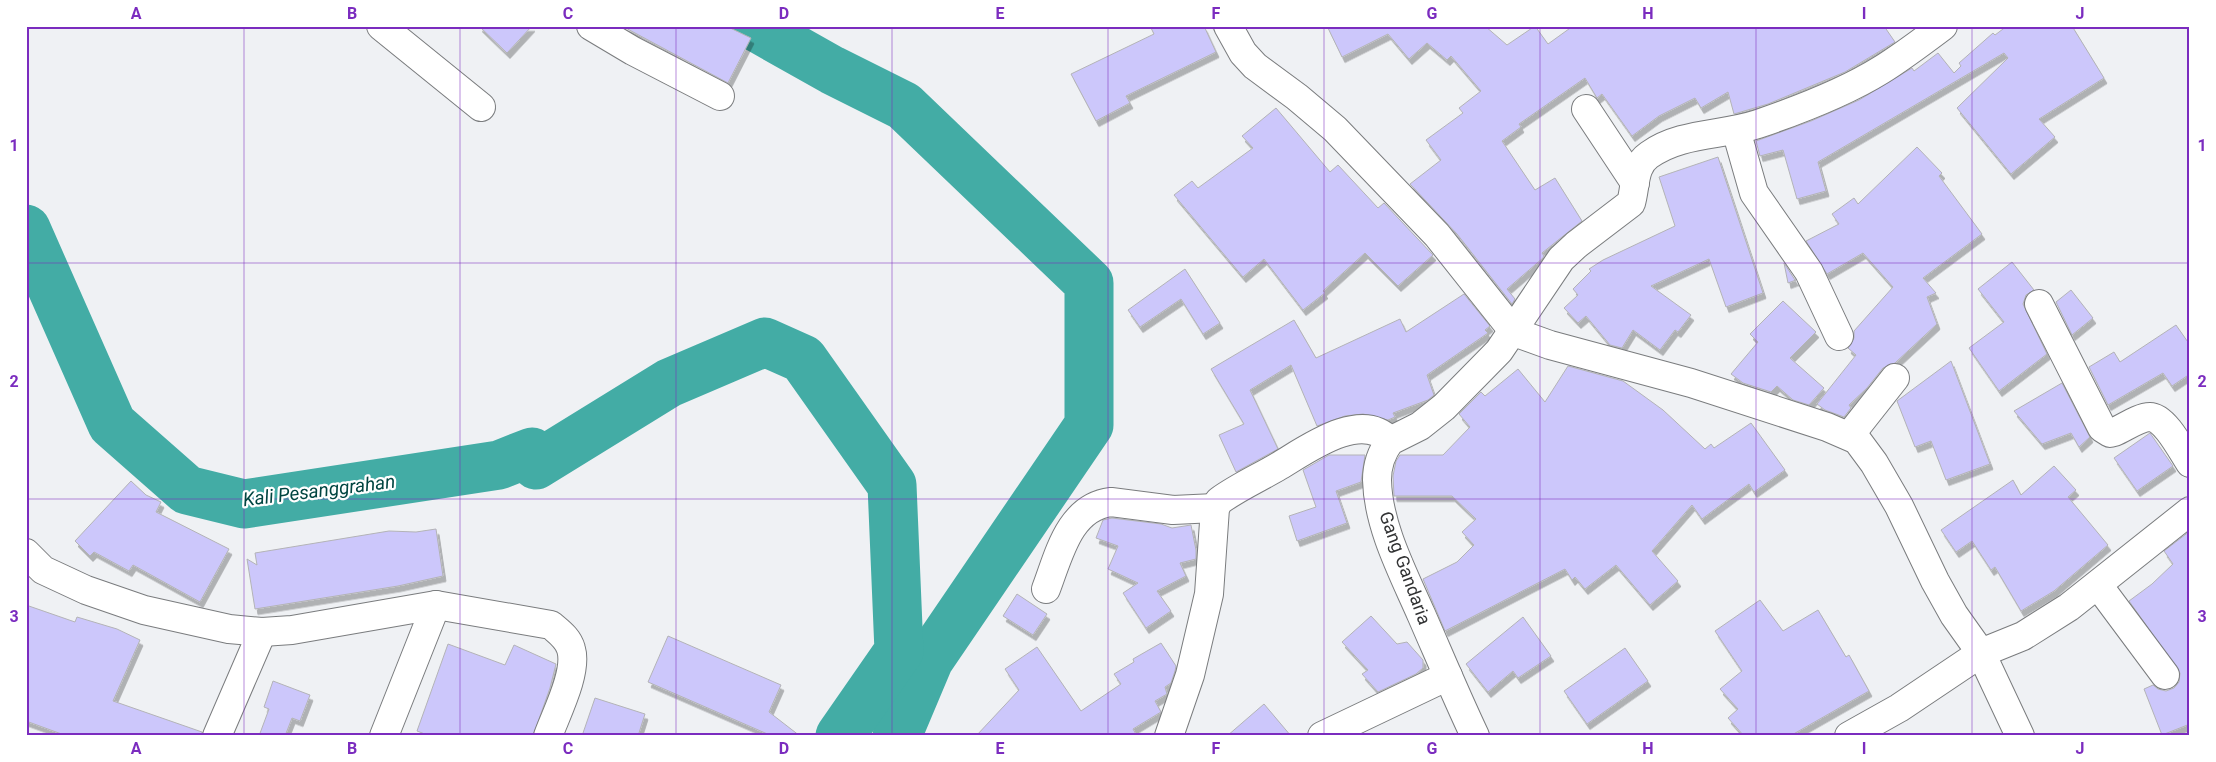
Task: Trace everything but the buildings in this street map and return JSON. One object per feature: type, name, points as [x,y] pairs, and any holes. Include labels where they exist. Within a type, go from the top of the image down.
[{"type":"street","points":[[381,26],[482,106]]},
{"type":"street","points":[[591,26],[633,51],[720,96]]},
{"type":"street","points":[[1228,26],[1243,53],[1255,66],[1297,97],[1335,129],[1437,235],[1514,332],[1550,345],[1691,383],[1850,435],[1862,445],[1910,527],[1945,599],[1981,653],[2020,736]]},
{"type":"street","points":[[1046,589],[1071,528],[1094,507],[1111,502],[1173,510],[1219,503],[1251,480],[1277,467],[1311,444],[1334,435],[1372,430],[1380,432],[1390,441],[1430,420],[1485,366],[1514,332],[1548,276],[1561,259],[1632,203],[1637,168],[1647,156],[1660,148],[1692,136],[1736,130],[1758,124],[1853,85],[1881,70],[1938,28]]},
{"type":"street","points":[[1586,109],[1635,183]]},
{"type":"street","points":[[1736,130],[1754,193],[1809,272],[1839,336]]},
{"type":"street","points":[[2039,304],[2102,428],[2105,431],[2114,432],[2148,417],[2157,418],[2190,463]]},
{"type":"street","points":[[1850,435],[1895,378]]},
{"type":"street","name":"Gang Gandaria","points":[[1390,441],[1378,462],[1377,481],[1382,512],[1398,559],[1475,736]]},
{"type":"street","points":[[1169,736],[1190,675],[1209,594],[1219,503]]},
{"type":"street","points":[[1849,736],[1899,708],[1981,653],[2023,636],[2069,607],[2190,511]]},
{"type":"street","points":[[26,553],[43,570],[63,581],[128,604],[221,628],[262,632],[292,630],[436,605],[552,625],[565,637],[571,650],[572,665],[565,691],[548,736]]},
{"type":"street","points":[[2098,585],[2165,675]]},
{"type":"street","points":[[384,736],[436,605]]},
{"type":"street","points":[[217,736],[262,632]]},
{"type":"street","points":[[1322,736],[1448,676]]},
{"type":"waterway","points":[[754,26],[832,70],[904,106],[1089,283],[1089,425],[929,660],[897,736]]},
{"type":"waterway","name":"Kali Pesanggrahan","points":[[26,229],[112,424],[187,490],[244,504],[499,465],[532,452],[536,465],[669,383],[765,342],[803,359],[892,485],[899,651],[840,736]]}]
